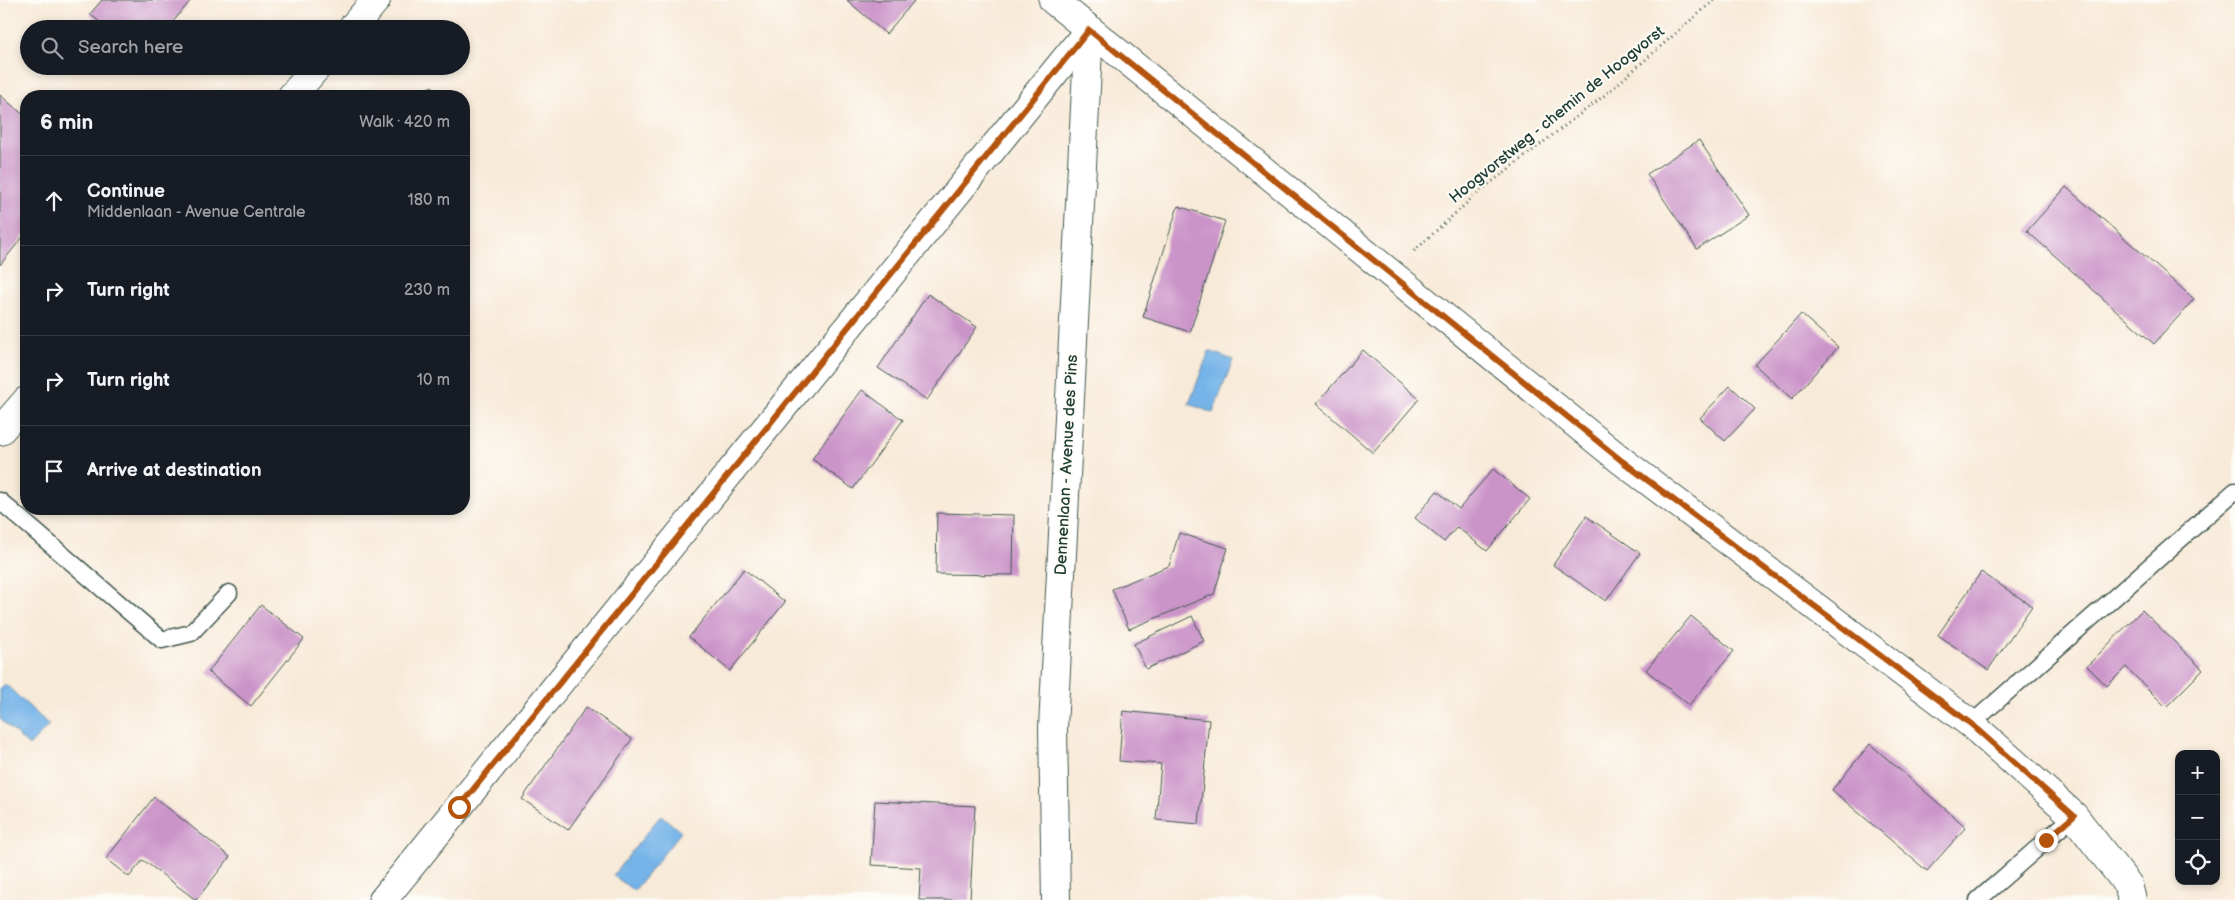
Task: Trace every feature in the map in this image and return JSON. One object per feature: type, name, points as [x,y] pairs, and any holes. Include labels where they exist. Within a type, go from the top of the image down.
[{"type":"street","points":[[359,20],[376,0]]},
{"type":"street","points":[[1053,0],[1622,461],[1971,724],[2074,816],[2128,885],[2132,900]]},
{"type":"street","points":[[383,900],[1089,30]]},
{"type":"street","name":"Dennenlaan - Avenue des Pins","points":[[1056,900],[1053,728],[1089,30]]},
{"type":"street","points":[[297,90],[310,75]]},
{"type":"street","points":[[0,432],[20,408]]},
{"type":"lane","points":[[1971,724],[2235,491]]},
{"type":"lane","points":[[0,501],[162,640],[191,633],[229,594]]},
{"type":"lane","points":[[1978,900],[2074,816]]},
{"type":"path","name":"Hoogvorstweg - chemin de Hoogvorst","points":[[1416,249],[1480,191],[1606,94],[1714,0]]},
{"type":"water","points":[[1209,351],[1233,360],[1213,413],[1189,404]]},
{"type":"water","points":[[5,684],[49,725],[29,746],[0,719],[0,690]]},
{"type":"water","points":[[661,815],[681,832],[634,891],[613,875]]},
{"type":"building","points":[[102,0],[191,0],[174,20],[97,20],[90,14]]},
{"type":"building","points":[[847,0],[913,0],[914,1],[886,34]]},
{"type":"building","points":[[432,86],[434,90],[424,90]]},
{"type":"building","points":[[0,95],[20,112],[20,240],[0,265]]},
{"type":"building","points":[[1699,140],[1749,215],[1697,249],[1647,174]]},
{"type":"building","points":[[2066,187],[2194,299],[2154,344],[2027,231]]},
{"type":"building","points":[[1178,206],[1225,221],[1190,332],[1143,317]]},
{"type":"building","points":[[928,294],[977,327],[927,400],[878,368]]},
{"type":"building","points":[[1801,314],[1838,347],[1792,399],[1755,365]]},
{"type":"building","points":[[1363,350],[1419,399],[1373,453],[1316,404]]},
{"type":"building","points":[[1730,386],[1755,409],[1725,441],[1700,418]]},
{"type":"building","points":[[862,390],[903,420],[853,489],[812,459]]},
{"type":"building","points":[[1493,469],[1530,499],[1487,551],[1457,527],[1444,542],[1415,518],[1437,491],[1459,509]]},
{"type":"building","points":[[937,513],[1014,515],[1013,575],[936,574]]},
{"type":"building","points":[[1586,516],[1640,553],[1606,601],[1553,565]]},
{"type":"building","points":[[1179,533],[1228,548],[1214,594],[1129,629],[1112,589],[1169,566]]},
{"type":"building","points":[[744,569],[785,602],[730,671],[689,637]]},
{"type":"building","points":[[1981,572],[2032,606],[1988,670],[1938,635]]},
{"type":"building","points":[[261,605],[304,639],[251,706],[208,672]]},
{"type":"building","points":[[2142,610],[2203,670],[2166,707],[2126,667],[2107,686],[2087,666]]},
{"type":"building","points":[[1192,616],[1204,641],[1146,669],[1134,644]]},
{"type":"building","points":[[1691,616],[1734,651],[1689,705],[1646,670]]},
{"type":"building","points":[[586,707],[632,739],[568,830],[522,799]]},
{"type":"building","points":[[1123,711],[1209,720],[1199,824],[1156,820],[1161,764],[1119,761]]},
{"type":"building","points":[[1870,744],[1966,827],[1927,871],[1832,790]]},
{"type":"building","points":[[154,797],[230,857],[196,900],[143,860],[129,877],[106,859]]},
{"type":"building","points":[[875,801],[975,806],[970,900],[919,900],[921,868],[871,865]]},
{"type":"route","points":[[459,807],[1089,30],[1622,461],[1971,724],[2074,816],[2046,840]]}]
